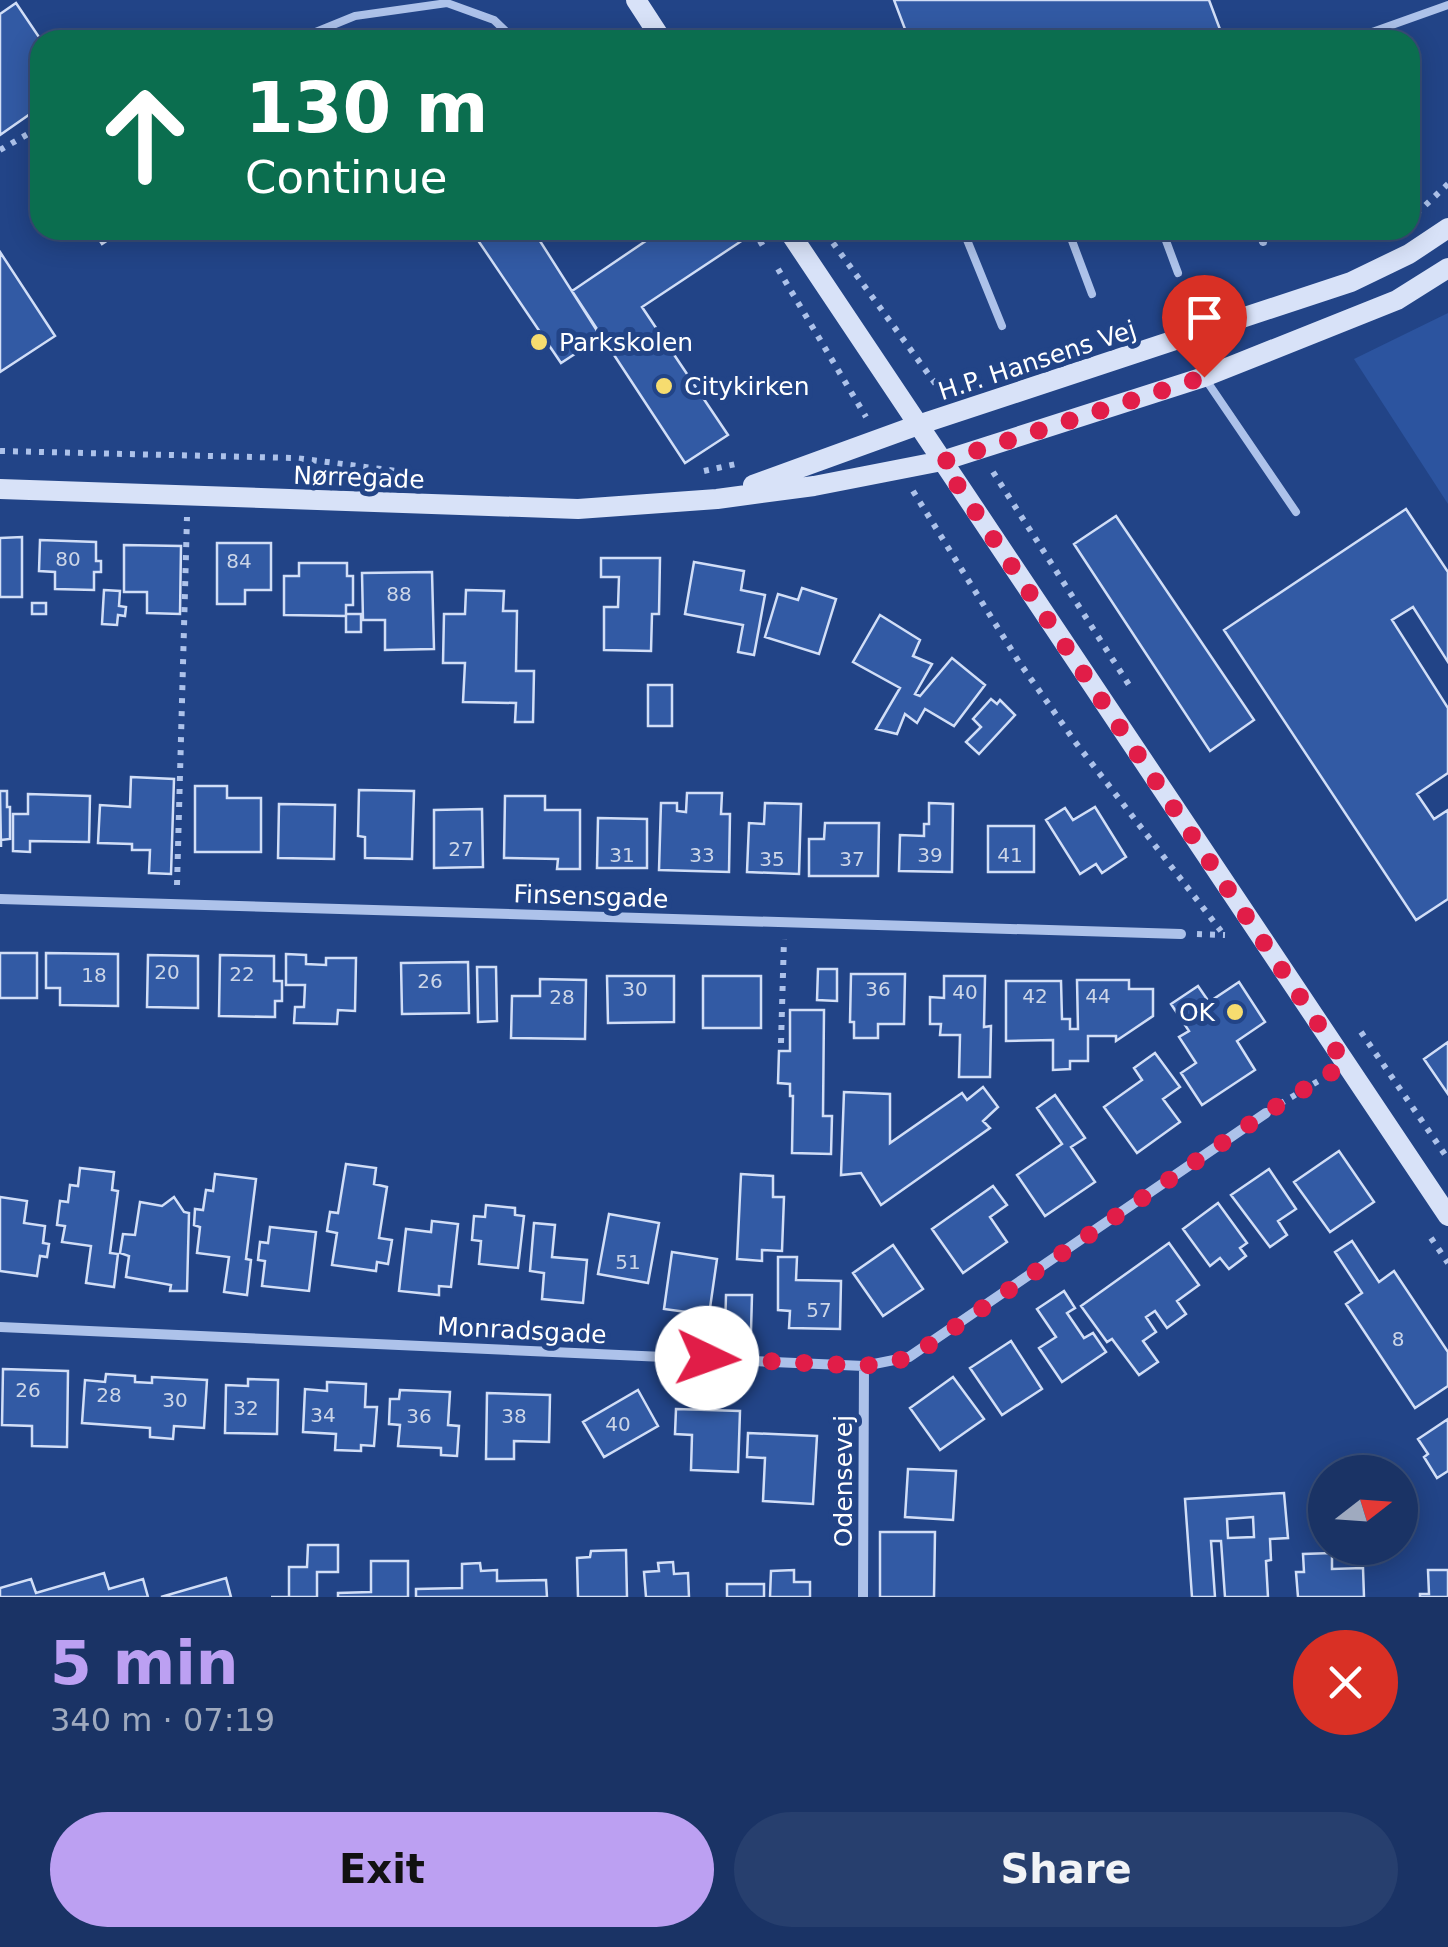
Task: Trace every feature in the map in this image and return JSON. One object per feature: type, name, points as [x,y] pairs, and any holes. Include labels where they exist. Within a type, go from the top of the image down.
[{"type":"street","points":[[636,0],[656,30]]},
{"type":"street","name":"H.P. Hansens Vej","points":[[918,426],[1351,282],[1409,254],[1448,228]]},
{"type":"street","points":[[795,240],[1448,1216]]},
{"type":"street","points":[[942,462],[1204,377],[1397,300],[1448,268]]},
{"type":"street","name":"Nørregade","points":[[717,499],[918,426]]},
{"type":"street","name":"Nørregade","points":[[0,489],[578,509],[717,499],[942,462]]},
{"type":"street","name":"Finsensgade","points":[[0,898],[1181,934]]},
{"type":"street","name":"Monradsgade","points":[[0,1327],[864,1366],[910,1358],[1266,1113]]},
{"type":"street","name":"Odensevej","points":[[862,1597],[864,1366]]},
{"type":"lane","points":[[321,30],[355,16],[447,3],[494,20],[504,30]]},
{"type":"lane","points":[[1389,30],[1448,5]]},
{"type":"lane","points":[[967,240],[1002,326]]},
{"type":"lane","points":[[1072,240],[1092,294]]},
{"type":"lane","points":[[1166,240],[1178,273]]},
{"type":"lane","points":[[1191,335],[1204,377],[1296,512]]},
{"type":"path","points":[[0,150],[30,133]]},
{"type":"path","points":[[1420,211],[1448,184]]},
{"type":"path","points":[[759,240],[881,439]]},
{"type":"path","points":[[830,240],[955,413]]},
{"type":"path","points":[[855,417],[905,407]]},
{"type":"path","points":[[978,450],[1137,698]]},
{"type":"path","points":[[0,452],[296,458],[419,474]]},
{"type":"path","points":[[704,471],[743,462]]},
{"type":"path","points":[[900,470],[1018,662],[1235,951]]},
{"type":"path","points":[[177,904],[187,511]]},
{"type":"path","points":[[782,1043],[784,922]]},
{"type":"path","points":[[1181,934],[1259,936]]},
{"type":"path","points":[[1354,1022],[1448,1159]]},
{"type":"path","points":[[1312,1062],[1333,1094]]},
{"type":"path","points":[[1266,1113],[1345,1064]]},
{"type":"path","points":[[1427,1232],[1448,1263]]},
{"type":"shaded area","points":[[1448,313],[1448,504],[1354,359]]},
{"type":"building","points":[[894,0],[1209,0],[1220,30],[905,30]]},
{"type":"building","points":[[16,3],[34,30],[30,30],[30,114],[0,135],[0,14]]},
{"type":"building","points":[[478,240],[539,240],[601,337],[561,363]]},
{"type":"building","name":"Citykirken","points":[[647,240],[743,240],[642,307],[728,435],[685,463],[572,291]]},
{"type":"building","points":[[0,252],[55,336],[0,372]]},
{"type":"building","points":[[1406,509],[1448,572],[1448,662],[1413,607],[1392,620],[1448,708],[1448,773],[1417,794],[1434,819],[1448,810],[1448,899],[1416,920],[1224,630]]},
{"type":"building","points":[[1116,516],[1254,720],[1210,751],[1074,544]]},
{"type":"building","points":[[22,537],[22,597],[0,597],[0,538]]},
{"type":"building","points":[[40,540],[96,542],[96,561],[101,561],[101,572],[94,572],[94,590],[55,589],[55,572],[39,571]]},
{"type":"building","points":[[217,543],[271,543],[271,590],[245,590],[245,604],[217,604]]},
{"type":"building","points":[[124,545],[181,546],[180,614],[147,613],[147,592],[124,592]]},
{"type":"building","points":[[601,558],[660,558],[659,614],[652,614],[651,651],[604,650],[604,607],[618,607],[619,577],[601,577]]},
{"type":"building","points":[[694,562],[744,571],[741,590],[765,595],[754,655],[738,652],[743,625],[685,614]]},
{"type":"building","points":[[299,563],[347,563],[347,576],[353,576],[353,605],[346,605],[346,614],[361,614],[361,632],[346,632],[346,616],[284,615],[284,576],[299,576]]},
{"type":"building","points":[[432,572],[434,649],[385,650],[385,620],[363,620],[362,573]]},
{"type":"building","points":[[802,588],[836,599],[819,654],[765,637],[778,594],[798,600]]},
{"type":"building","points":[[104,590],[120,591],[119,606],[126,607],[125,616],[118,615],[117,625],[102,624]]},
{"type":"building","points":[[466,590],[504,591],[503,611],[517,611],[516,671],[534,671],[533,722],[515,722],[516,703],[463,702],[465,663],[443,663],[444,614],[465,614]]},
{"type":"building","points":[[32,603],[46,603],[46,614],[32,614]]},
{"type":"building","points":[[880,615],[920,640],[913,656],[932,664],[915,694],[920,696],[952,658],[985,685],[954,726],[925,709],[917,723],[905,714],[897,734],[876,729],[900,688],[853,662]]},
{"type":"building","points":[[648,685],[672,685],[672,726],[648,726]]},
{"type":"building","points":[[991,699],[997,704],[1000,700],[1015,715],[979,754],[966,742],[981,727],[973,719]]},
{"type":"building","points":[[131,777],[174,779],[171,874],[149,873],[150,850],[132,850],[132,844],[98,843],[100,805],[130,807]]},
{"type":"building","points":[[195,786],[227,786],[227,798],[261,798],[261,852],[195,852]]},
{"type":"building","points":[[359,790],[414,791],[412,859],[365,858],[365,837],[358,836]]},
{"type":"building","points":[[0,791],[7,791],[10,807],[10,839],[1,840],[1,847]]},
{"type":"building","points":[[687,793],[722,793],[721,814],[730,814],[729,872],[659,870],[661,803],[677,803],[677,811],[686,812]]},
{"type":"building","points":[[28,794],[90,796],[89,842],[30,841],[30,852],[13,851],[13,814],[28,814]]},
{"type":"building","points":[[505,796],[545,796],[545,810],[580,810],[580,869],[557,869],[558,859],[504,858]]},
{"type":"building","points":[[765,803],[801,804],[799,874],[747,872],[749,823],[764,824]]},
{"type":"building","points":[[929,803],[953,804],[952,872],[899,871],[900,835],[924,836],[924,824],[929,824]]},
{"type":"building","points":[[279,804],[335,805],[334,859],[278,858]]},
{"type":"building","points":[[1095,807],[1126,857],[1102,873],[1096,864],[1080,874],[1046,820],[1065,808],[1073,820]]},
{"type":"building","points":[[482,809],[483,867],[434,868],[434,810]]},
{"type":"building","points":[[598,818],[647,819],[647,868],[597,868]]},
{"type":"building","points":[[825,823],[879,823],[878,876],[809,876],[809,839],[824,839]]},
{"type":"building","points":[[988,826],[1034,826],[1034,872],[988,872]]},
{"type":"building","points":[[0,953],[37,953],[37,998],[0,998]]},
{"type":"building","points":[[46,953],[118,954],[118,1006],[60,1005],[60,988],[46,988]]},
{"type":"building","points":[[286,954],[306,955],[306,964],[326,965],[326,958],[356,958],[355,1011],[338,1010],[337,1024],[294,1023],[295,1007],[304,1007],[305,985],[286,985]]},
{"type":"building","points":[[148,955],[198,956],[198,1008],[147,1007]]},
{"type":"building","points":[[220,955],[274,956],[274,981],[282,981],[282,1001],[275,1001],[275,1017],[219,1016]]},
{"type":"building","points":[[468,962],[469,1013],[402,1014],[401,963]]},
{"type":"building","points":[[477,967],[496,967],[497,1021],[478,1022]]},
{"type":"building","points":[[818,969],[837,969],[837,1001],[817,1000]]},
{"type":"building","points":[[851,974],[905,974],[904,1024],[878,1024],[878,1038],[854,1038],[854,1022],[850,1022]]},
{"type":"building","points":[[607,976],[674,976],[674,1022],[608,1023]]},
{"type":"building","points":[[703,976],[761,976],[761,1028],[703,1028]]},
{"type":"building","points":[[944,976],[985,976],[984,1027],[991,1026],[990,1077],[959,1077],[960,1035],[940,1035],[941,1024],[930,1024],[930,997],[944,998]]},
{"type":"building","points":[[540,979],[586,980],[585,1039],[511,1038],[512,996],[540,996]]},
{"type":"building","points":[[1077,980],[1129,980],[1129,989],[1153,989],[1153,1016],[1116,1041],[1116,1036],[1088,1036],[1088,1061],[1070,1061],[1070,1069],[1053,1070],[1053,1040],[1006,1041],[1006,981],[1061,981],[1062,1019],[1070,1019],[1070,1029],[1078,1029]]},
{"type":"building","points":[[1239,982],[1265,1022],[1237,1041],[1255,1070],[1202,1105],[1181,1073],[1196,1063],[1179,1037],[1189,1031],[1171,1004],[1198,986],[1209,1002]]},
{"type":"building","points":[[790,1010],[824,1010],[823,1116],[832,1116],[831,1154],[792,1153],[793,1096],[790,1084],[778,1083],[779,1051],[790,1051]]},
{"type":"building","points":[[1448,1042],[1448,1094],[1424,1059]]},
{"type":"building","points":[[1155,1053],[1180,1087],[1163,1099],[1180,1122],[1137,1153],[1104,1107],[1142,1080],[1134,1068]]},
{"type":"building","points":[[983,1087],[998,1107],[983,1121],[990,1128],[881,1205],[861,1173],[841,1175],[844,1092],[890,1094],[890,1143],[962,1093],[967,1100]]},
{"type":"building","points":[[1055,1095],[1085,1138],[1071,1147],[1095,1182],[1045,1216],[1017,1175],[1062,1144],[1037,1108]]},
{"type":"building","points":[[1339,1151],[1374,1202],[1330,1232],[1294,1182]]},
{"type":"building","points":[[346,1164],[376,1168],[374,1184],[387,1187],[379,1238],[392,1240],[388,1264],[377,1262],[376,1271],[332,1265],[337,1233],[327,1231],[330,1212],[338,1213]]},
{"type":"building","points":[[80,1168],[114,1172],[112,1190],[118,1191],[110,1253],[118,1254],[114,1287],[86,1283],[91,1246],[62,1242],[65,1226],[57,1225],[60,1201],[68,1202],[70,1185],[78,1186]]},
{"type":"building","points":[[1269,1169],[1296,1209],[1278,1221],[1287,1235],[1270,1247],[1231,1195]]},
{"type":"building","points":[[215,1174],[256,1179],[246,1259],[251,1260],[247,1295],[224,1292],[229,1257],[197,1253],[200,1227],[194,1225],[195,1209],[203,1210],[206,1190],[213,1191]]},
{"type":"building","points":[[741,1174],[773,1176],[773,1197],[784,1197],[782,1251],[762,1250],[762,1261],[737,1259]]},
{"type":"building","points":[[993,1186],[1007,1205],[990,1217],[1007,1242],[963,1273],[932,1229]]},
{"type":"building","points":[[0,1197],[27,1201],[24,1223],[45,1226],[43,1243],[49,1244],[47,1257],[40,1256],[37,1276],[0,1271]]},
{"type":"building","points":[[174,1197],[189,1213],[187,1291],[170,1291],[171,1285],[126,1277],[129,1256],[120,1253],[123,1234],[135,1235],[140,1202],[162,1206]]},
{"type":"building","points":[[1218,1203],[1247,1243],[1240,1248],[1246,1256],[1229,1269],[1220,1258],[1210,1266],[1183,1229]]},
{"type":"building","points":[[486,1205],[515,1208],[515,1215],[524,1216],[518,1268],[479,1264],[481,1241],[472,1240],[474,1216],[485,1217]]},
{"type":"building","points":[[609,1214],[659,1223],[648,1283],[598,1274]]},
{"type":"building","points":[[432,1221],[458,1224],[451,1287],[439,1286],[439,1295],[399,1291],[406,1229],[431,1232]]},
{"type":"building","points":[[534,1223],[555,1225],[552,1257],[587,1260],[583,1303],[542,1299],[544,1273],[530,1271]]},
{"type":"building","points":[[270,1227],[316,1232],[309,1291],[262,1286],[265,1261],[258,1260],[260,1242],[268,1243]]},
{"type":"building","points":[[1352,1241],[1379,1282],[1394,1271],[1448,1352],[1448,1386],[1415,1408],[1346,1304],[1362,1293],[1335,1252]]},
{"type":"building","points":[[1169,1243],[1199,1285],[1177,1301],[1186,1314],[1167,1328],[1155,1311],[1146,1317],[1156,1332],[1143,1341],[1158,1362],[1139,1375],[1112,1339],[1107,1342],[1081,1306]]},
{"type":"building","points":[[893,1245],[923,1289],[883,1316],[853,1273]]},
{"type":"building","points":[[672,1252],[717,1259],[709,1315],[664,1309]]},
{"type":"building","points":[[778,1257],[797,1257],[796,1280],[841,1281],[840,1329],[789,1328],[790,1311],[778,1310]]},
{"type":"building","points":[[1064,1291],[1075,1308],[1067,1313],[1084,1338],[1093,1333],[1106,1352],[1062,1382],[1039,1348],[1056,1337],[1037,1309]]},
{"type":"building","points":[[726,1295],[752,1295],[751,1331],[725,1330]]},
{"type":"building","points":[[1011,1341],[1042,1389],[1002,1415],[970,1368]]},
{"type":"building","points":[[3,1369],[68,1371],[67,1447],[32,1446],[32,1426],[2,1425]]},
{"type":"building","points":[[106,1374],[135,1376],[135,1382],[152,1383],[152,1377],[207,1380],[204,1428],[174,1426],[173,1439],[150,1437],[150,1428],[82,1423],[85,1380],[105,1382]]},
{"type":"building","points":[[953,1377],[984,1419],[940,1450],[910,1408]]},
{"type":"building","points":[[248,1379],[278,1380],[277,1434],[225,1433],[226,1385],[248,1386]]},
{"type":"building","points":[[327,1382],[366,1384],[365,1407],[377,1407],[374,1446],[361,1445],[361,1451],[335,1450],[336,1434],[303,1432],[305,1389],[327,1391]]},
{"type":"building","points":[[400,1390],[450,1392],[448,1425],[459,1426],[457,1456],[441,1455],[441,1448],[398,1446],[400,1425],[389,1424],[390,1399],[399,1399]]},
{"type":"building","points":[[638,1390],[658,1426],[604,1457],[583,1422]]},
{"type":"building","points":[[487,1393],[550,1395],[549,1442],[514,1441],[514,1459],[486,1459]]},
{"type":"building","points":[[676,1409],[740,1411],[738,1472],[691,1470],[692,1435],[675,1434]]},
{"type":"building","points":[[1448,1419],[1448,1471],[1437,1478],[1418,1439]]},
{"type":"building","points":[[748,1433],[817,1436],[813,1504],[763,1501],[765,1458],[747,1457]]},
{"type":"building","points":[[908,1469],[956,1471],[953,1520],[905,1517]]},
{"type":"building","points":[[1284,1493],[1288,1538],[1270,1539],[1271,1560],[1266,1561],[1268,1597],[1225,1597],[1221,1541],[1211,1541],[1215,1597],[1192,1597],[1185,1499]],"holes":[[[1253,1517],[1254,1537],[1228,1538],[1227,1519]]]},
{"type":"building","points":[[880,1532],[935,1532],[934,1597],[880,1597]]},
{"type":"building","points":[[308,1545],[338,1545],[338,1572],[317,1572],[317,1597],[289,1597],[289,1567],[307,1567]]},
{"type":"building","points":[[626,1550],[627,1597],[578,1597],[577,1558],[590,1557],[591,1551]]},
{"type":"building","points":[[1303,1554],[1308,1554],[1308,1565],[1363,1568],[1364,1597],[1298,1597],[1296,1572],[1304,1572]]},
{"type":"building","points":[[371,1561],[408,1561],[408,1597],[338,1597],[338,1593],[371,1592]]},
{"type":"building","points":[[673,1562],[674,1574],[688,1573],[689,1597],[646,1597],[644,1572],[659,1571],[658,1563]]},
{"type":"building","points":[[480,1563],[481,1571],[497,1570],[497,1581],[546,1580],[547,1597],[416,1597],[416,1589],[462,1588],[462,1564]]},
{"type":"building","points":[[794,1570],[794,1582],[810,1582],[810,1597],[770,1597],[771,1571]]},
{"type":"building","points":[[1428,1570],[1448,1570],[1448,1597],[1420,1597],[1429,1594]]},
{"type":"building","points":[[104,1573],[109,1589],[143,1579],[148,1597],[0,1597],[0,1588],[31,1579],[36,1593]]},
{"type":"building","points":[[226,1578],[231,1597],[161,1597]]},
{"type":"building","points":[[727,1584],[764,1584],[764,1597],[727,1597]]},
{"type":"place","name":"Parkskolen","points":[[539,342]]},
{"type":"place","name":"Citykirken","points":[[664,386]]},
{"type":"place","name":"OK","points":[[1235,1012]]},
{"type":"route","points":[[707,1358],[864,1366],[910,1358],[1266,1113],[1345,1064],[942,462],[1204,377]]}]
